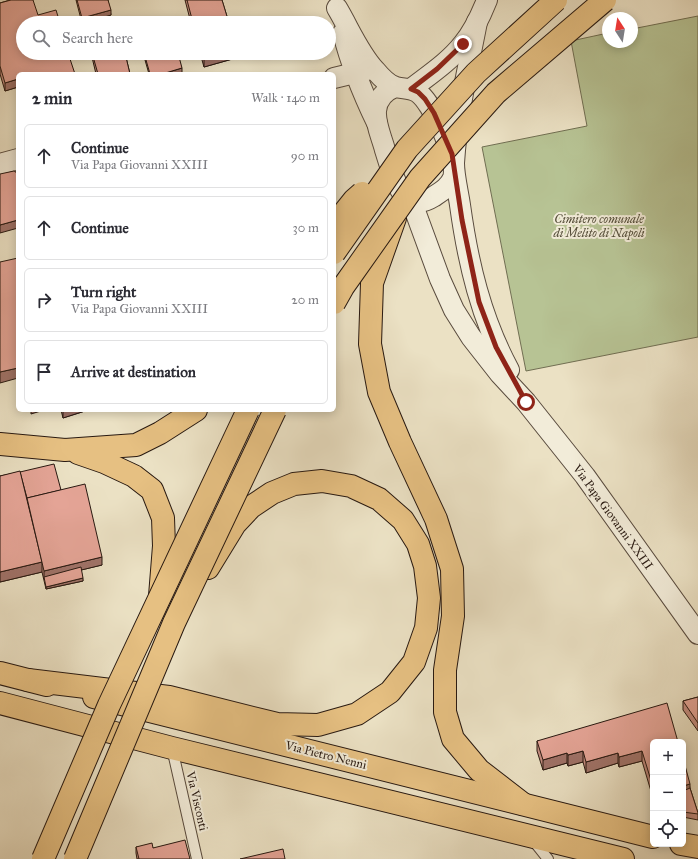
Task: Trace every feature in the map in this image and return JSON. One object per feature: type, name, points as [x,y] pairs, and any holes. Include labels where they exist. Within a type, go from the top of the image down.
[{"type":"main road","points":[[336,222],[354,200],[407,149],[476,73],[556,0]]},
{"type":"main road","points":[[336,299],[343,287],[405,204],[420,178],[496,93],[605,0]]},
{"type":"main road","points":[[336,250],[407,149]]},
{"type":"main road","points":[[405,204],[372,283],[370,344],[379,392],[400,442],[436,519],[452,569],[453,616],[445,670],[445,712],[453,739],[479,770],[523,804]]},
{"type":"main road","points":[[0,444],[65,450],[136,445],[160,433],[193,412]]},
{"type":"main road","points":[[43,859],[108,705],[247,412]]},
{"type":"main road","points":[[75,859],[174,623],[274,412]]},
{"type":"main road","points":[[65,450],[104,462],[134,476],[152,490],[163,518],[164,546],[160,596]]},
{"type":"main road","points":[[28,680],[169,697],[277,724],[318,724],[357,714],[390,692],[414,662],[426,628],[429,598],[425,566],[418,544],[403,520],[379,499],[351,486],[322,482],[294,484],[272,493],[251,507],[235,524],[174,623]]},
{"type":"main road","name":"Via Pietro Nenni","points":[[0,673],[650,836]]},
{"type":"main road","points":[[0,704],[623,859]]},
{"type":"main road","points":[[686,845],[698,847]]},
{"type":"street","name":"Via Papa Giovanni XXIII","points":[[377,123],[376,111],[383,94],[388,90],[403,88],[437,69],[463,44],[477,22],[487,0]]},
{"type":"street","points":[[336,4],[364,71],[364,95],[377,123],[396,185],[408,198],[405,204]]},
{"type":"street","name":"Via Papa Giovanni XXIII","points":[[477,22],[461,106],[454,164],[462,220],[479,302],[496,347],[526,402]]},
{"type":"street","points":[[336,78],[364,71],[403,88],[418,92],[425,99],[434,113],[452,154],[454,175],[451,183],[445,190],[427,201],[415,201],[405,204]]},
{"type":"street","points":[[0,164],[16,160]]},
{"type":"street","name":"Via Papa Giovanni XXIII","points":[[405,204],[454,310],[471,337],[500,374],[526,402],[585,476],[698,634]]},
{"type":"lane","name":"Via Visconti","points":[[172,748],[198,859]]},
{"type":"lane","points":[[460,818],[517,836],[536,844],[548,859]]},
{"type":"green space","name":"Cimitero comunale di Melito di Napoli","points":[[698,16],[698,337],[526,371],[482,147],[587,126],[571,41],[602,34],[602,48],[638,48],[638,28]]},
{"type":"building","points":[[11,0],[33,0],[38,15],[56,10],[58,16],[16,16],[16,60],[70,60],[74,72],[16,72],[16,80],[5,83],[0,66],[0,3]]},
{"type":"building","points":[[77,0],[108,0],[111,10],[89,16],[81,16]]},
{"type":"building","points":[[187,0],[222,0],[227,16],[191,16]]},
{"type":"building","points":[[94,60],[127,60],[130,72],[97,72]]},
{"type":"building","points":[[146,60],[180,60],[182,68],[169,72],[149,72]]},
{"type":"building","points":[[14,171],[16,172],[16,221],[0,225],[0,174]]},
{"type":"building","points":[[16,258],[16,368],[0,372],[0,262]]},
{"type":"building","points":[[54,464],[61,490],[27,498],[20,472]]},
{"type":"building","points":[[20,471],[42,562],[0,572],[0,476]]},
{"type":"building","points":[[85,484],[102,557],[44,571],[27,498]]},
{"type":"building","points":[[81,567],[83,578],[46,587],[44,577]]},
{"type":"building","points":[[698,697],[698,723],[683,701]]},
{"type":"building","points":[[667,703],[677,739],[650,739],[650,777],[642,751],[619,757],[618,753],[586,762],[583,751],[568,755],[567,753],[543,760],[537,741]]},
{"type":"building","points":[[686,769],[690,784],[686,785]]},
{"type":"building","points":[[690,788],[698,814],[686,812],[686,790]]},
{"type":"building","points":[[185,840],[190,859],[139,859],[136,847],[152,843],[153,848]]},
{"type":"building","points":[[283,849],[285,859],[240,859]]},
{"type":"route","points":[[463,44],[437,69],[411,89],[418,92],[425,99],[434,113],[452,154],[468,253],[479,302],[496,347],[526,402]]}]
